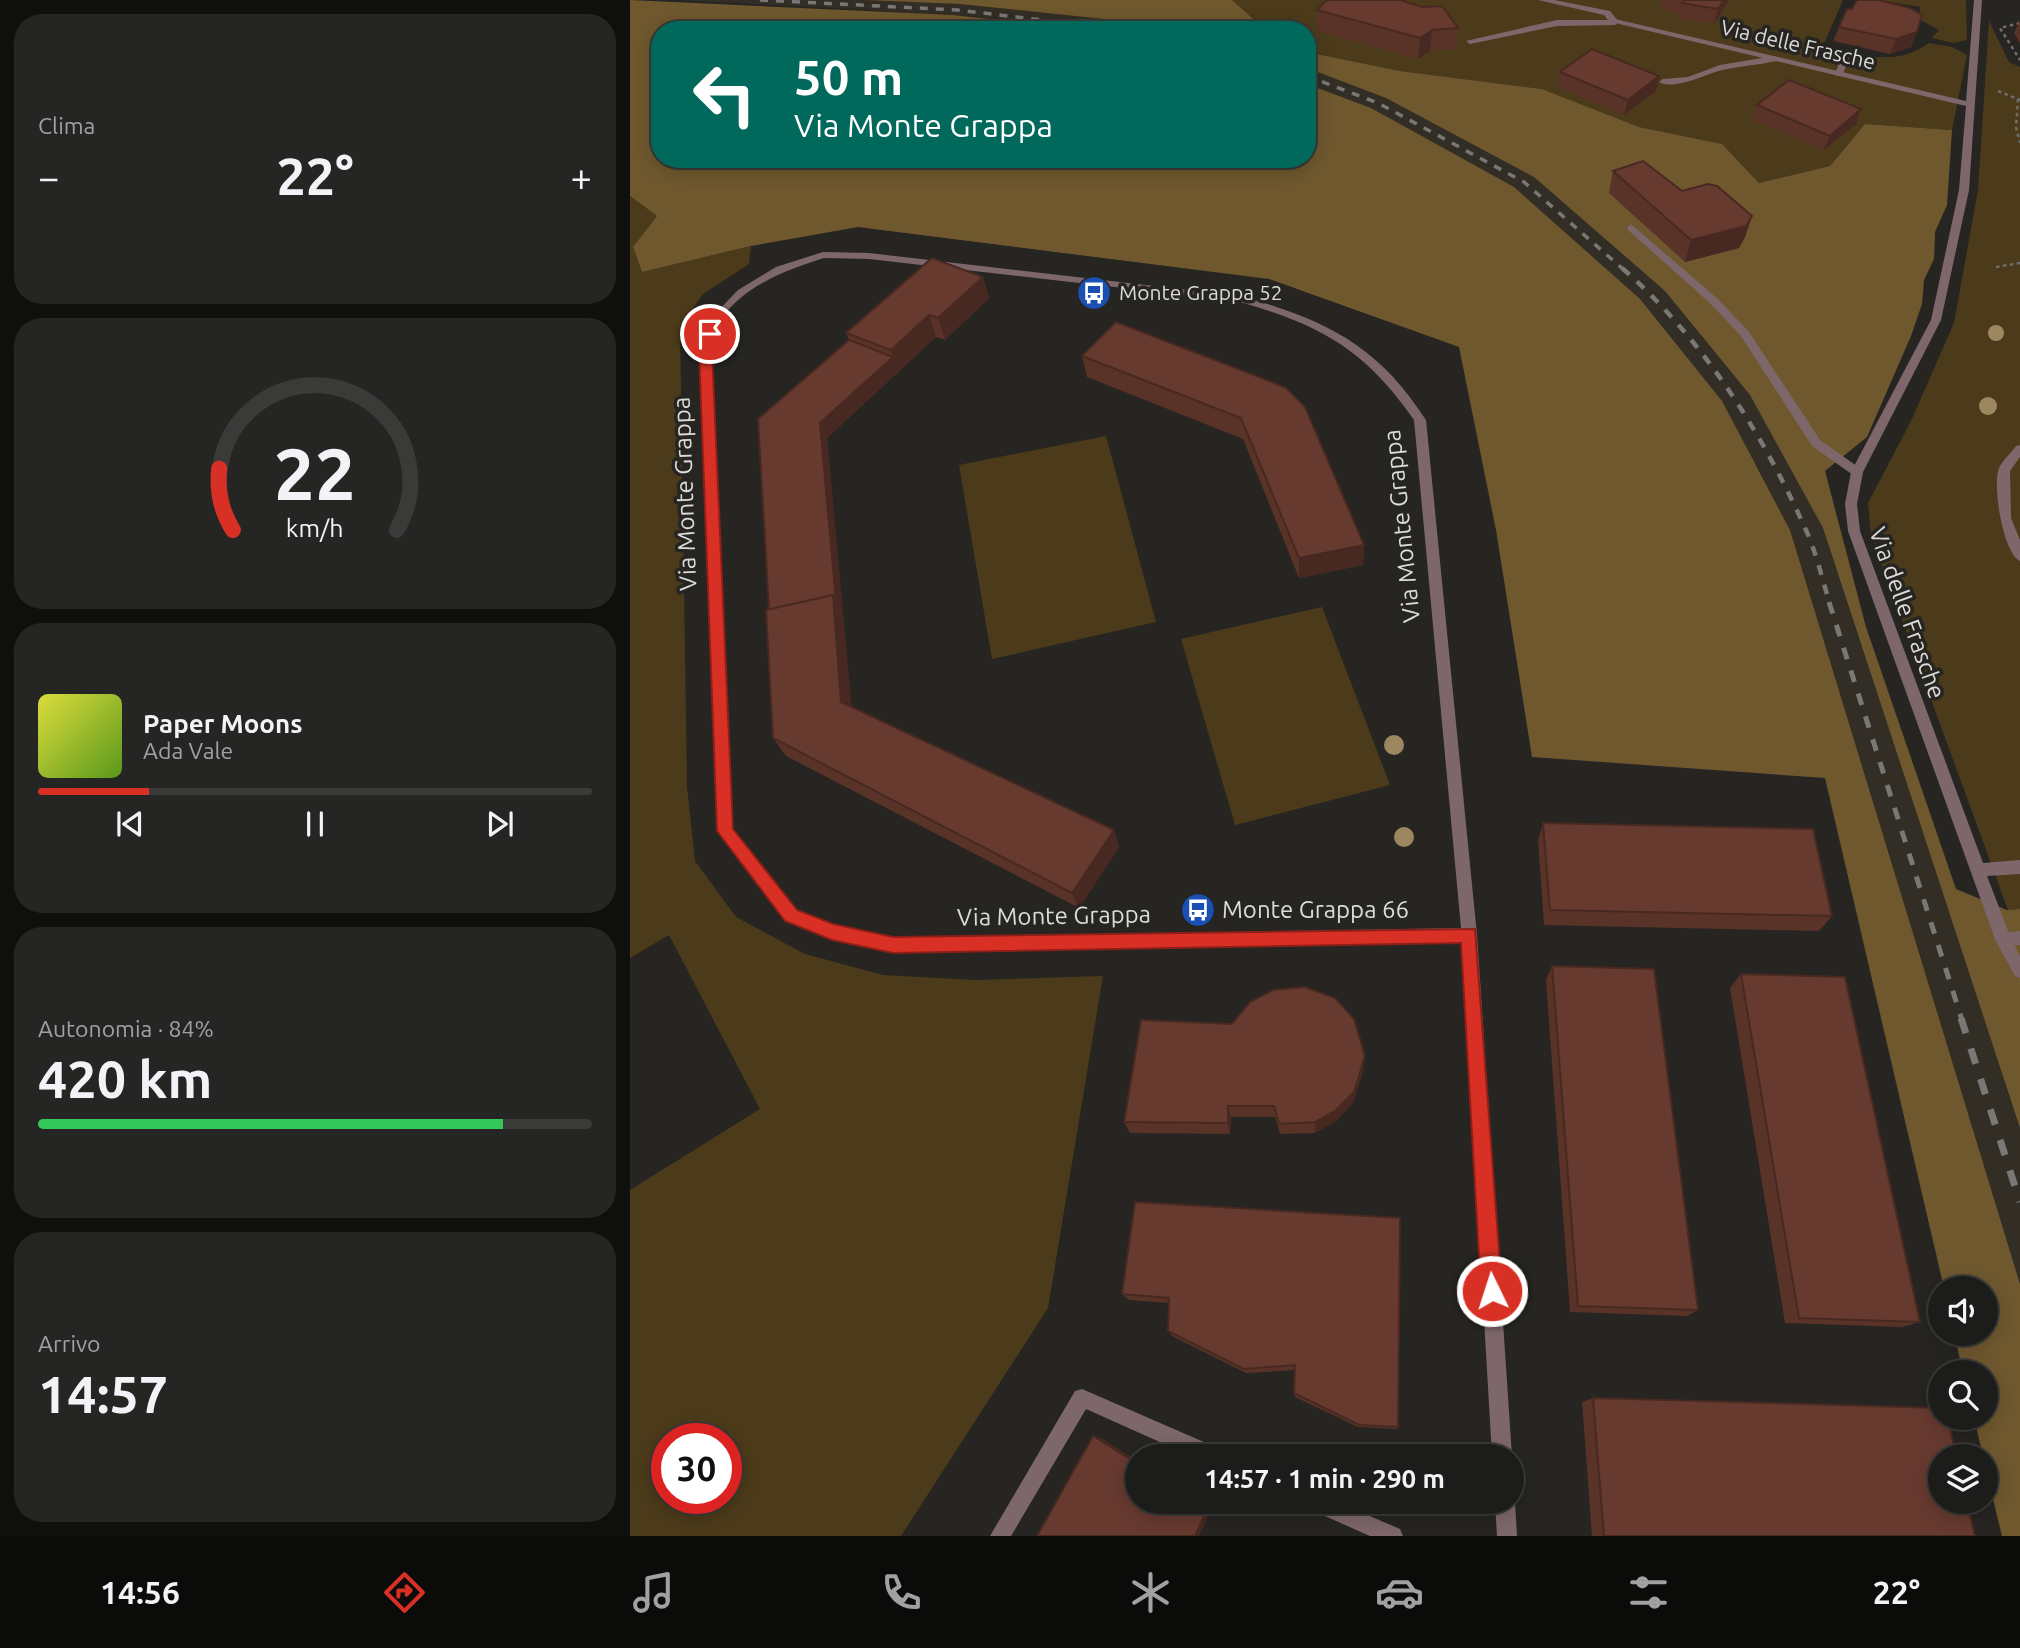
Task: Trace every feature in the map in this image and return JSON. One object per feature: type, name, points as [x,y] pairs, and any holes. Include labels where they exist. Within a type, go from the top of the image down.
[{"type":"street","points":[[1542,0],[1607,13],[1615,22]]},
{"type":"street","name":"Via delle Frasche","points":[[1978,0],[1964,190],[1936,320],[1857,472],[1851,505],[1854,531],[2003,939],[2020,971]]},
{"type":"street","points":[[1470,41],[1557,23],[1615,22]]},
{"type":"street","name":"Via delle Frasche","points":[[1615,22],[1972,105]]},
{"type":"street","points":[[1839,74],[1847,51]]},
{"type":"street","points":[[1663,82],[1689,79],[1720,68],[1774,59]]},
{"type":"street","points":[[1632,228],[1715,302],[1745,334],[1816,443],[1857,472]]},
{"type":"street","name":"Via Monte Grappa","points":[[1469,935],[893,945],[832,932],[791,915],[725,831],[706,350],[715,319],[742,292],[780,269],[823,255],[869,256],[1237,298],[1280,310],[1327,328],[1368,356],[1397,385],[1420,420],[1469,935],[1501,1444]]},
{"type":"street","points":[[2020,449],[2004,470],[2006,518],[2020,556]]},
{"type":"street","points":[[1978,870],[2020,867]]},
{"type":"street","points":[[2003,939],[2020,938]]},
{"type":"street","points":[[1000,1536],[1082,1398],[1186,1444]]},
{"type":"street","points":[[1343,1514],[1393,1536]]},
{"type":"street","points":[[1506,1514],[1507,1536]]},
{"type":"path","points":[[2020,23],[2000,28],[2016,58],[2020,60]]},
{"type":"path","points":[[2018,99],[2016,127],[2020,143]]},
{"type":"path","points":[[1996,267],[2020,263]]},
{"type":"shaded area","points":[[630,0],[953,15],[1007,21],[651,21],[651,168],[1316,168],[1316,87],[1371,108],[1514,187],[1640,299],[1722,401],[1790,530],[2020,1284],[2020,1536],[2002,1536],[1997,1514],[1998,1444],[1980,1444],[1977,1430],[1998,1430],[1998,1360],[1960,1360],[1957,1346],[1998,1346],[1998,1276],[1941,1276],[1825,778],[1532,757],[1496,530],[1459,347],[1269,279],[858,227],[751,246],[642,272],[633,247],[657,216],[630,196]]},
{"type":"shaded area","points":[[680,0],[864,0],[960,4],[1118,21],[1007,21],[953,15]]},
{"type":"shaded area","points":[[864,0],[1232,0],[1256,21],[1118,21],[960,4]]},
{"type":"shaded area","points":[[1232,0],[1843,0],[1823,46],[1865,55],[1891,57],[1916,51],[1929,43],[1952,47],[1967,55],[1952,130],[1865,124],[1830,166],[1759,183],[1722,144],[1639,127],[1542,89],[1400,71],[1316,54],[1316,21],[1256,21]]},
{"type":"shaded area","points":[[1879,0],[1966,0],[1967,40],[1953,43],[1932,38],[1939,30],[1919,19],[1920,7]]},
{"type":"shaded area","points":[[1989,21],[2009,62],[2020,67],[2020,909],[2008,910],[1871,535],[1868,503],[1911,421],[1954,323],[1978,190]]},
{"type":"shaded area","points":[[1316,54],[1400,71],[1542,89],[1639,127],[1722,144],[1759,183],[1830,166],[1865,124],[1952,130],[1947,205],[1935,232],[1934,259],[1924,280],[1922,304],[1911,336],[1867,437],[1825,471],[1866,627],[1956,889],[2007,910],[2020,909],[2020,1128],[1823,528],[1750,395],[1665,291],[1534,177],[1386,98],[1316,71]]},
{"type":"shaded area","points":[[1316,71],[1386,98],[1534,177],[1665,291],[1750,395],[1823,528],[2020,1128],[2020,1284],[1790,530],[1758,468],[1371,108],[1316,87]]},
{"type":"shaded area","points":[[630,196],[657,216],[633,247],[642,272],[751,246],[749,264],[703,294],[680,327],[687,787],[695,861],[736,917],[805,954],[883,975],[976,980],[1103,976],[1048,1308],[901,1536],[630,1536],[630,1190],[760,1109],[669,935],[630,958]]},
{"type":"shaded area","points":[[1106,436],[1156,622],[992,659],[959,465]]},
{"type":"shaded area","points":[[1322,607],[1390,785],[1235,825],[1181,639]]},
{"type":"building","points":[[1327,0],[1403,0],[1422,7],[1442,6],[1458,28],[1432,30],[1420,38],[1317,10]]},
{"type":"building","points":[[1685,0],[1724,0],[1718,9],[1682,3]]},
{"type":"building","points":[[1857,0],[1878,0],[1910,8],[1922,15],[1917,32],[1896,39],[1839,27],[1847,9],[1852,9]]},
{"type":"building","points":[[1592,49],[1659,76],[1628,100],[1560,72]]},
{"type":"building","points":[[1789,80],[1861,109],[1830,136],[1757,105]]},
{"type":"building","points":[[1643,161],[1682,191],[1708,184],[1717,186],[1752,216],[1746,226],[1691,240],[1613,171]]},
{"type":"building","points":[[932,258],[983,277],[938,318],[929,315],[891,350],[846,333]]},
{"type":"building","points":[[1116,322],[1286,388],[1305,407],[1364,545],[1299,558],[1241,418],[1082,356]]},
{"type":"building","points":[[849,340],[893,357],[820,423],[836,601],[833,595],[769,610],[758,419]]},
{"type":"building","points":[[833,595],[841,702],[1114,830],[1072,893],[773,738],[766,610]]},
{"type":"building","points":[[1543,823],[1813,829],[1832,916],[1550,910]]},
{"type":"building","points":[[1552,966],[1654,969],[1698,1310],[1578,1306]]},
{"type":"building","points":[[1741,974],[1845,977],[1920,1322],[1799,1318]]},
{"type":"building","points":[[1305,987],[1335,998],[1354,1019],[1365,1056],[1354,1092],[1336,1110],[1315,1122],[1279,1124],[1274,1106],[1228,1106],[1228,1123],[1124,1122],[1141,1020],[1232,1024],[1250,1002],[1273,990]]},
{"type":"building","points":[[1135,1202],[1400,1218],[1398,1427],[1359,1425],[1294,1393],[1295,1365],[1244,1369],[1168,1331],[1169,1298],[1122,1294]]},
{"type":"building","points":[[1593,1398],[1928,1408],[1928,1430],[1951,1430],[1953,1444],[1928,1444],[1928,1514],[1970,1514],[1975,1536],[1604,1536]]},
{"type":"building","points":[[1093,1436],[1125,1456],[1125,1514],[1205,1514],[1195,1536],[1037,1536]]},
{"type":"railway","points":[[760,0],[957,10],[1051,21]]},
{"type":"railway","points":[[1316,79],[1378,103],[1524,182],[1624,270]]},
{"type":"railway","points":[[1622,268],[1651,295],[1704,356],[1749,422],[1770,457],[1805,528],[1830,604]]},
{"type":"railway","points":[[1829,602],[1962,1020]]},
{"type":"railway","points":[[1961,1018],[2020,1202]]},
{"type":"place","name":"Monte Grappa 52","points":[[1094,293]]},
{"type":"place","name":"Monte Grappa 66","points":[[1198,910]]},
{"type":"route","points":[[710,334],[706,350],[725,831],[757,874],[791,915],[832,932],[893,945],[1469,935],[1492,1291]]}]
